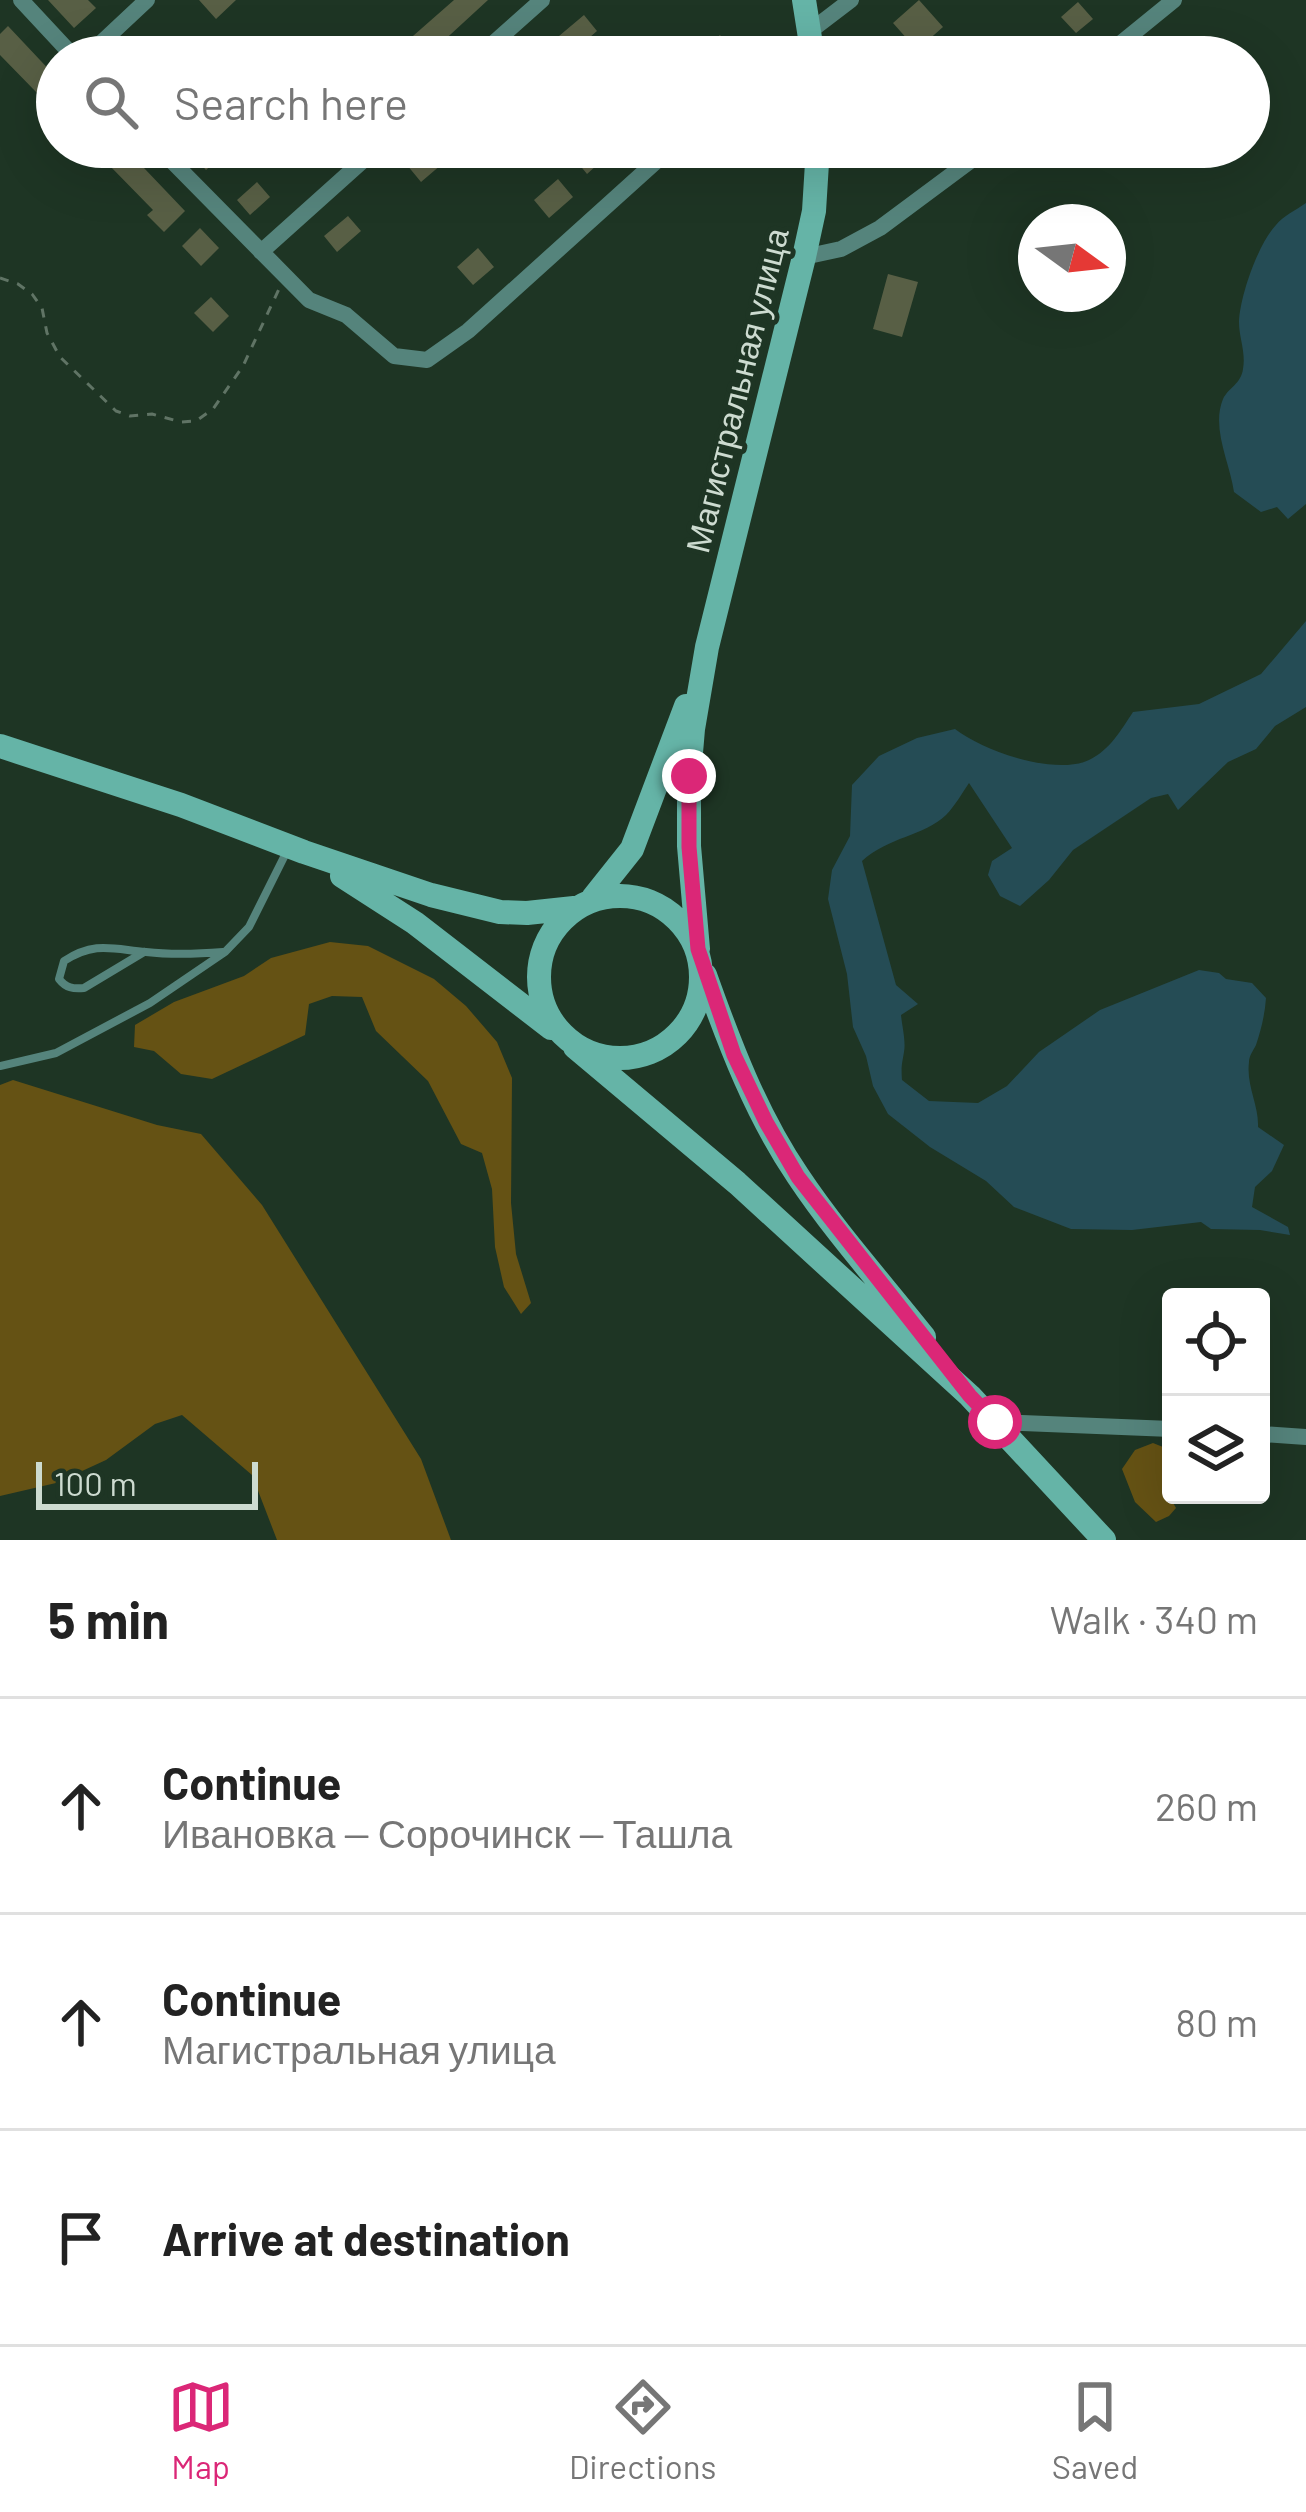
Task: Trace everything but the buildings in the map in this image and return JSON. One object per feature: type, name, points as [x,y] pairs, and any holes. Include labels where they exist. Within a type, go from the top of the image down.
[{"type":"main road","points":[[805,0],[806,36]]},
{"type":"main road","name":"Магистральная улица","points":[[701,960],[689,847],[693,729],[707,647],[787,337],[814,211],[817,168]]},
{"type":"main road","name":"Магистральная улица","points":[[584,903],[632,849],[707,647]]},
{"type":"main road","points":[[0,746],[431,895],[500,912],[527,913],[633,898],[653,904],[686,927],[734,1055],[798,1177],[970,1396]]},
{"type":"main road","points":[[297,849],[415,923],[568,1041],[737,1183],[970,1396],[1104,1540]]},
{"type":"main road","points":[[584,903],[558,925],[540,968],[546,1012],[568,1041],[622,1059],[662,1048],[691,1017],[699,995],[701,960]]},
{"type":"street","points":[[21,0],[54,36]]},
{"type":"street","points":[[108,36],[147,0]]},
{"type":"street","points":[[502,36],[542,0]]},
{"type":"street","points":[[818,36],[851,0]]},
{"type":"street","points":[[1129,36],[1174,0]]},
{"type":"street","points":[[179,168],[309,301],[346,315],[394,356],[427,359],[468,331],[649,168]]},
{"type":"street","points":[[261,252],[355,168]]},
{"type":"street","points":[[804,257],[841,249],[880,228],[961,168]]},
{"type":"street","points":[[995,1422],[1162,1429]]},
{"type":"street","points":[[1270,1435],[1306,1437]]},
{"type":"lane","points":[[0,1066],[56,1053],[150,1003],[225,952],[249,927],[297,849]]},
{"type":"lane","points":[[144,952],[84,988],[64,986],[58,979],[64,961],[96,946],[187,954],[225,952]]},
{"type":"path","points":[[0,278],[32,294],[60,357],[116,411],[181,422],[196,421],[213,409],[243,365],[284,276]]},
{"type":"shaded area","points":[[330,942],[368,946],[434,979],[497,1042],[512,1078],[511,1203],[516,1254],[531,1303],[521,1314],[504,1287],[495,1247],[492,1189],[482,1153],[461,1144],[428,1081],[376,1031],[362,997],[332,996],[309,1004],[305,1035],[212,1079],[181,1074],[154,1051],[134,1047],[135,1025],[174,1002],[244,976],[271,958]]},
{"type":"shaded area","points":[[13,1080],[201,1134],[262,1205],[421,1459],[451,1540],[277,1540],[252,1475],[182,1415],[155,1424],[106,1460],[56,1483],[0,1496],[0,1085]]},
{"type":"shaded area","points":[[1153,1443],[1162,1447],[1162,1504],[1176,1508],[1156,1522],[1135,1502],[1122,1469],[1135,1450]]},
{"type":"water","points":[[1306,203],[1306,504],[1288,519],[1277,507],[1261,512],[1234,492],[1219,422],[1223,399],[1243,369],[1239,322],[1251,271],[1276,225]]},
{"type":"water","points":[[1306,621],[1306,707],[1275,726],[1256,749],[1228,762],[1178,810],[1168,794],[1151,798],[1073,850],[1020,906],[1000,896],[988,875],[992,861],[1012,848],[969,783],[937,822],[862,861],[896,985],[918,1004],[901,1015],[902,1080],[929,1101],[978,1103],[1007,1086],[1039,1052],[1100,1010],[1199,970],[1252,983],[1266,998],[1260,1034],[1249,1060],[1249,1079],[1258,1127],[1284,1145],[1272,1171],[1255,1187],[1252,1207],[1288,1227],[1290,1235],[1211,1229],[1201,1222],[1132,1230],[1071,1229],[1014,1207],[986,1181],[888,1114],[873,1086],[853,1027],[847,974],[828,899],[832,870],[850,836],[852,785],[879,756],[917,738],[955,729],[1020,759],[1058,765],[1089,760],[1109,745],[1133,712],[1199,704],[1261,674]]},
{"type":"route","points":[[689,776],[689,847],[698,949],[734,1055],[798,1177],[995,1422]]}]
